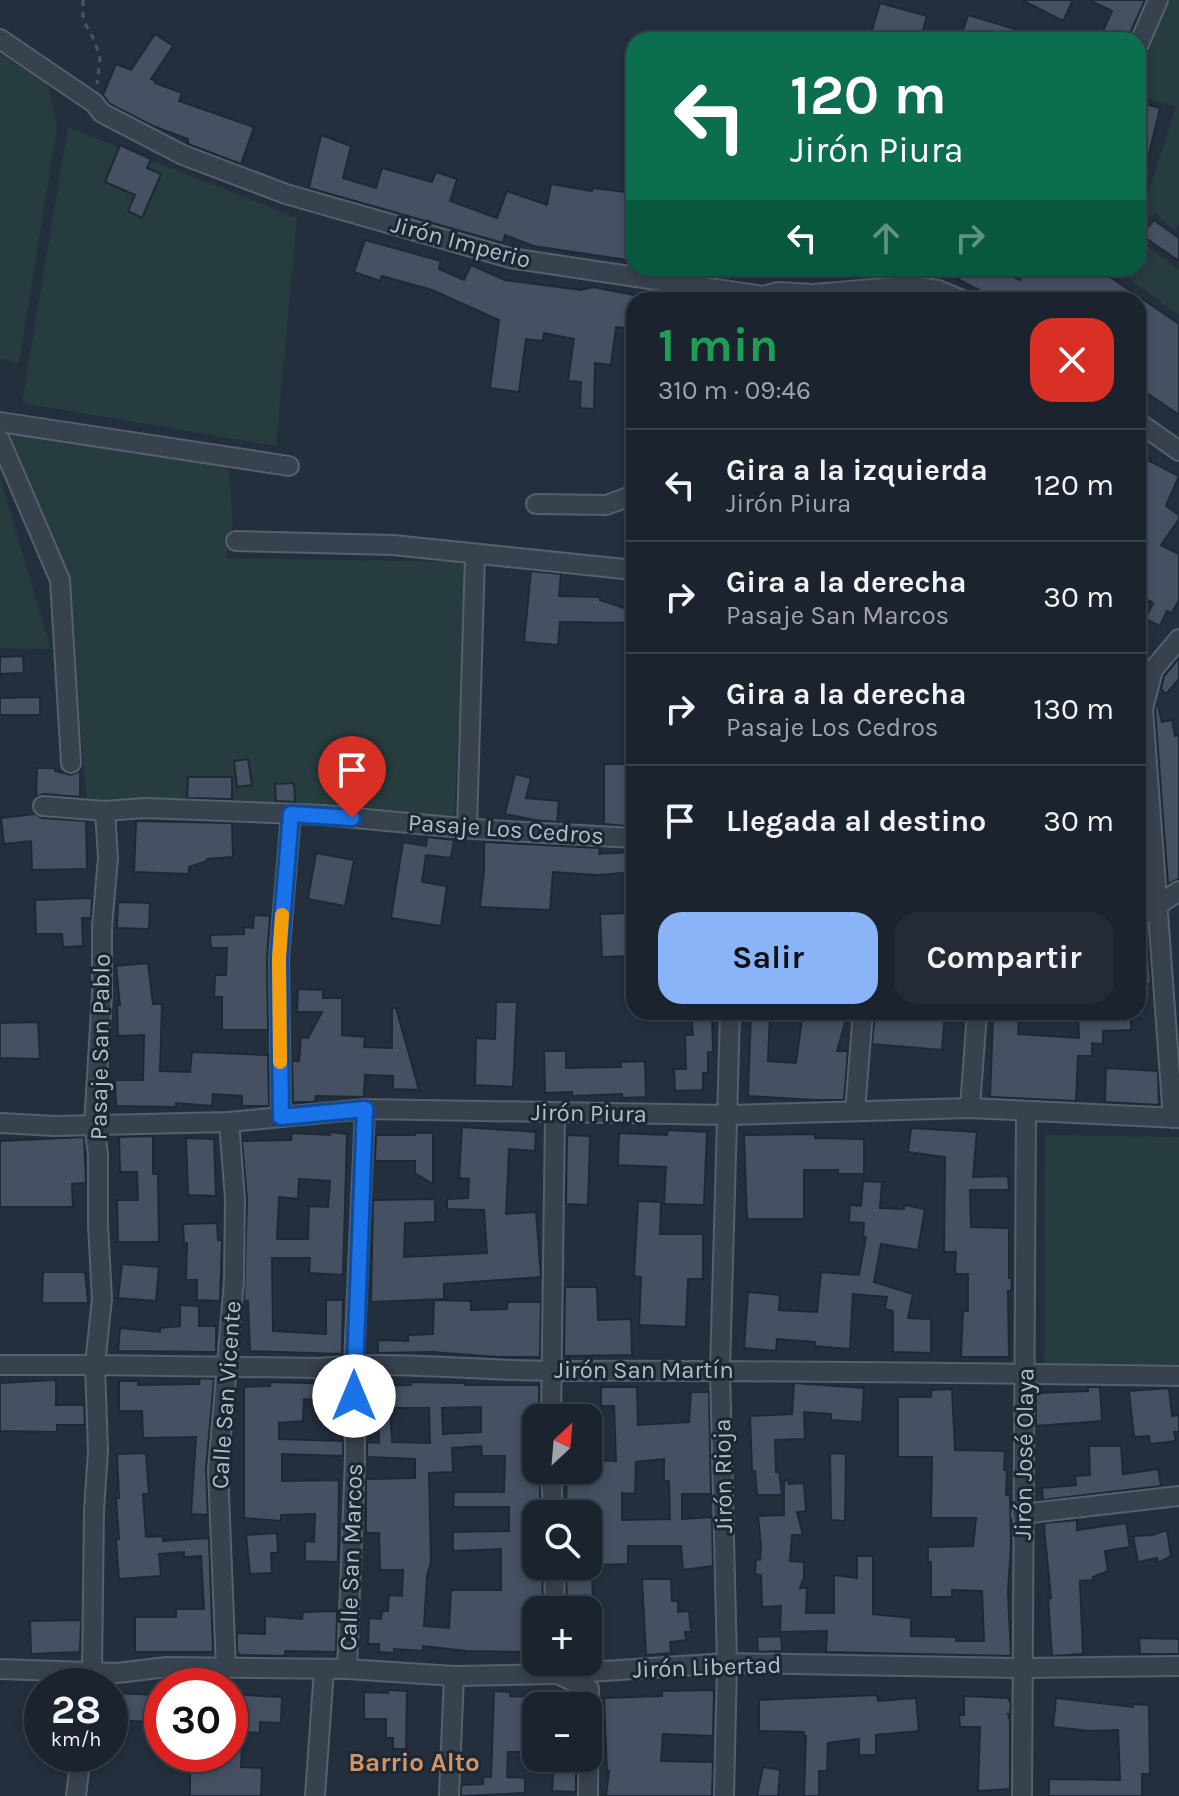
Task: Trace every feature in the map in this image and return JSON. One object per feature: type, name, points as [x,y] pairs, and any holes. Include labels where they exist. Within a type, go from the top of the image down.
[{"type":"street","points":[[1144,32],[1158,0]]},
{"type":"street","name":"Jirón Imperio","points":[[0,39],[94,103],[102,113],[183,155],[286,194],[510,258],[626,275]]},
{"type":"street","name":"Jirón Imperio","points":[[630,276],[736,292]]},
{"type":"street","name":"Jirón Imperio","points":[[837,292],[910,286],[943,292]]},
{"type":"street","points":[[0,422],[289,466]]},
{"type":"street","points":[[1146,428],[1179,451]]},
{"type":"street","points":[[0,440],[60,580],[71,763]]},
{"type":"street","points":[[536,504],[606,505],[626,498]]},
{"type":"street","points":[[236,541],[393,545],[626,569]]},
{"type":"street","points":[[467,828],[475,555]]},
{"type":"street","points":[[1146,667],[1179,639]]},
{"type":"street","points":[[1146,748],[1176,1118]]},
{"type":"street","name":"Pasaje Los Cedros","points":[[43,806],[105,811],[145,808],[291,814],[626,838]]},
{"type":"street","name":"Pasaje San Pablo","points":[[90,1668],[102,1365],[98,1154],[94,1125],[108,858],[105,811]]},
{"type":"street","points":[[281,1117],[279,958],[291,814]]},
{"type":"street","points":[[1146,913],[1179,891]]},
{"type":"street","name":"Jirón Rioja","points":[[724,1796],[727,1663],[720,1370],[730,1020]]},
{"type":"street","points":[[855,1111],[862,1020]]},
{"type":"street","points":[[970,1108],[976,1020]]},
{"type":"street","name":"Jirón Piura","points":[[0,1123],[94,1125],[229,1122],[365,1109],[728,1115],[970,1108],[1176,1118]]},
{"type":"street","name":"Calle San Marcos","points":[[347,1669],[355,1458],[354,1364],[365,1109]]},
{"type":"street","points":[[551,1404],[555,1113]]},
{"type":"street","name":"Jirón José Olaya","points":[[1022,1796],[1026,1113]]},
{"type":"street","name":"Calle San Vicente","points":[[226,1668],[218,1470],[234,1281],[235,1199],[229,1122]]},
{"type":"street","name":"Jirón San Martín","points":[[0,1365],[320,1368],[354,1364],[551,1371],[1179,1376]]},
{"type":"street","points":[[1022,1514],[1179,1496]]},
{"type":"street","name":"Jirón Libertad","points":[[602,1667],[727,1663],[1022,1668],[1179,1666]]},
{"type":"street","name":"Jirón Libertad","points":[[159,1668],[226,1668]]},
{"type":"street","name":"Jirón Libertad","points":[[248,1668],[347,1669],[454,1676],[522,1671]]},
{"type":"street","name":"Jirón Libertad","points":[[0,1669],[24,1671]]},
{"type":"street","points":[[315,1796],[324,1670]]},
{"type":"street","points":[[449,1796],[454,1676]]},
{"type":"street","points":[[569,1676],[589,1689],[588,1796]]},
{"type":"street","points":[[76,1796],[79,1772]]},
{"type":"path","points":[[83,0],[83,19],[100,59],[94,103]]},
{"type":"green space","points":[[1168,0],[1179,0],[1179,224],[1175,231],[1156,214],[1146,218],[1146,199],[1176,107],[1146,98],[1146,57]]},
{"type":"green space","points":[[0,54],[48,84],[57,128],[19,363],[0,359]]},
{"type":"green space","points":[[68,127],[297,218],[276,446],[22,403]]},
{"type":"green space","points":[[1146,246],[1179,270],[1179,315],[1125,276],[1146,276]]},
{"type":"green space","points":[[10,433],[228,464],[233,525],[225,558],[468,562],[454,818],[87,800],[66,574]]},
{"type":"green space","points":[[0,478],[51,649],[0,648]]},
{"type":"green space","points":[[1045,1135],[1179,1137],[1179,1367],[1044,1365]]},
{"type":"building","points":[[1022,0],[1073,0],[1063,21]]},
{"type":"building","points":[[1089,0],[1145,0],[1131,32],[1103,32],[1112,11]]},
{"type":"building","points":[[880,3],[927,16],[922,32],[871,32]]},
{"type":"building","points":[[968,15],[1015,29],[1014,32],[963,32]]},
{"type":"building","points":[[155,34],[173,46],[151,79],[155,83],[182,93],[179,101],[254,127],[241,164],[188,144],[188,139],[153,126],[110,104],[103,95],[116,64],[131,70]]},
{"type":"building","points":[[1146,104],[1160,108],[1146,166]]},
{"type":"building","points":[[321,135],[351,146],[343,178],[376,188],[382,168],[432,182],[436,172],[457,179],[450,201],[497,218],[507,191],[547,205],[551,184],[592,191],[593,188],[626,192],[626,260],[533,246],[505,235],[503,243],[309,188]]},
{"type":"building","points":[[120,145],[151,159],[147,168],[161,174],[142,218],[128,211],[135,195],[105,182]]},
{"type":"building","points":[[1154,220],[1179,238],[1179,261],[1146,238],[1146,229]]},
{"type":"building","points":[[365,240],[441,261],[439,269],[464,280],[471,265],[505,280],[581,290],[593,287],[626,293],[626,328],[616,327],[611,365],[595,363],[594,409],[580,408],[581,382],[568,381],[574,339],[544,333],[543,341],[526,339],[519,392],[490,388],[499,320],[432,290],[382,276],[380,281],[354,272]]},
{"type":"building","points":[[959,276],[1011,276],[1020,280],[1021,276],[1109,276],[1132,292],[983,292],[959,280]]},
{"type":"building","points":[[1146,301],[1179,324],[1179,415],[1146,392]]},
{"type":"building","points":[[1146,459],[1179,476],[1166,506],[1179,515],[1179,519],[1161,545],[1179,554],[1179,600],[1172,613],[1167,611],[1160,626],[1146,619],[1153,603],[1146,599]]},
{"type":"building","points":[[531,571],[561,574],[559,596],[600,597],[600,600],[626,609],[626,623],[560,622],[558,645],[524,642]]},
{"type":"building","points":[[23,656],[24,673],[0,674],[0,657]]},
{"type":"building","points":[[1179,658],[1179,679],[1166,694],[1161,689],[1164,676]]},
{"type":"building","points":[[40,697],[40,715],[0,715],[0,698]]},
{"type":"building","points":[[1157,701],[1162,722],[1172,720],[1175,736],[1179,735],[1179,879],[1168,884],[1155,710]]},
{"type":"building","points":[[248,759],[252,785],[237,787],[234,761]]},
{"type":"building","points":[[604,764],[625,764],[626,826],[604,824]]},
{"type":"building","points":[[37,768],[55,768],[55,771],[71,775],[80,771],[80,797],[44,794],[36,797]]},
{"type":"building","points":[[515,774],[531,778],[526,798],[559,801],[557,822],[505,814]]},
{"type":"building","points":[[188,777],[232,777],[232,799],[187,798]]},
{"type":"building","points":[[294,783],[295,802],[276,801],[275,784]]},
{"type":"building","points":[[35,814],[42,818],[86,821],[87,869],[32,870],[31,841],[4,844],[1,818]]},
{"type":"building","points":[[136,821],[232,823],[233,857],[207,859],[189,867],[189,874],[134,872]]},
{"type":"building","points":[[427,837],[454,840],[451,858],[426,855],[422,882],[447,886],[441,926],[391,918],[403,842],[426,846]]},
{"type":"building","points":[[484,842],[600,848],[599,854],[626,852],[626,873],[598,875],[553,872],[550,910],[480,907]]},
{"type":"building","points":[[316,853],[354,860],[345,906],[308,899]]},
{"type":"building","points":[[92,898],[91,918],[82,918],[83,946],[63,947],[62,934],[36,934],[35,900]]},
{"type":"building","points":[[118,902],[150,903],[149,929],[117,928]]},
{"type":"building","points":[[626,913],[626,956],[602,957],[600,914]]},
{"type":"building","points":[[254,915],[270,916],[268,1030],[222,1030],[222,997],[214,997],[215,975],[226,975],[227,948],[211,948],[210,935],[244,934],[244,927],[253,928]]},
{"type":"building","points":[[1147,926],[1151,984],[1146,984]]},
{"type":"building","points":[[148,963],[153,1004],[162,1004],[160,1071],[190,1072],[192,1052],[268,1055],[269,1106],[242,1106],[242,1096],[213,1094],[212,1106],[176,1103],[176,1107],[116,1106],[115,1080],[143,1080],[144,1035],[118,1036],[117,1005],[120,1005],[116,966]]},
{"type":"building","points":[[298,989],[323,990],[323,998],[342,998],[342,1035],[365,1037],[364,1047],[392,1048],[392,1008],[396,1008],[419,1090],[393,1089],[393,1076],[365,1075],[364,1097],[316,1096],[315,1102],[293,1102],[292,1061],[299,1061],[301,1037],[308,1038],[322,1012],[297,1012]]},
{"type":"building","points":[[496,1002],[517,1002],[513,1087],[475,1085],[476,1038],[495,1039]]},
{"type":"building","points":[[692,1020],[712,1020],[713,1052],[708,1052],[708,1073],[703,1073],[703,1090],[675,1091],[674,1069],[686,1069],[685,1035],[693,1035]]},
{"type":"building","points":[[751,1020],[770,1020],[768,1061],[796,1063],[802,1020],[846,1020],[837,1051],[848,1051],[844,1100],[748,1096]]},
{"type":"building","points":[[874,1020],[944,1020],[942,1050],[872,1044]]},
{"type":"building","points":[[993,1020],[1019,1020],[1018,1034],[1079,1038],[1078,1020],[1131,1020],[1131,1030],[1103,1031],[1103,1044],[1092,1043],[1092,1056],[1078,1056],[1076,1101],[990,1097]]},
{"type":"building","points":[[38,1022],[40,1059],[0,1058],[0,1023]]},
{"type":"building","points":[[544,1051],[566,1051],[566,1068],[621,1067],[621,1062],[645,1061],[646,1097],[545,1093]]},
{"type":"building","points":[[1106,1068],[1158,1071],[1159,1105],[1105,1102]]},
{"type":"building","points":[[462,1127],[536,1132],[535,1151],[509,1149],[506,1214],[536,1212],[541,1277],[444,1284],[444,1299],[371,1302],[373,1200],[435,1199],[435,1222],[405,1223],[404,1257],[487,1253],[484,1210],[447,1209],[447,1199],[468,1198],[469,1179],[459,1178]]},
{"type":"building","points":[[911,1128],[977,1132],[973,1177],[1008,1176],[1009,1190],[970,1190],[971,1227],[1009,1228],[1009,1278],[1012,1278],[1011,1291],[1008,1291],[1009,1357],[961,1357],[963,1311],[968,1311],[968,1274],[955,1274],[956,1252],[944,1252],[945,1157],[908,1152]]},
{"type":"building","points":[[668,1130],[707,1132],[704,1205],[664,1204],[666,1167],[618,1165],[619,1133],[667,1135]]},
{"type":"building","points":[[330,1132],[347,1134],[343,1275],[309,1273],[310,1258],[272,1258],[273,1331],[326,1334],[326,1300],[343,1300],[342,1354],[250,1351],[248,1301],[244,1301],[247,1199],[242,1141],[291,1140],[292,1133],[330,1135]],"holes":[[[299,1179],[330,1181],[328,1207],[309,1206],[308,1239],[277,1239],[279,1197],[298,1199]]]},
{"type":"building","points":[[433,1133],[433,1184],[415,1173],[415,1161],[375,1161],[376,1135]]},
{"type":"building","points":[[815,1134],[815,1138],[864,1139],[864,1174],[804,1170],[804,1219],[747,1219],[744,1135]]},
{"type":"building","points":[[567,1135],[590,1136],[588,1205],[566,1204]]},
{"type":"building","points":[[153,1136],[153,1174],[158,1174],[159,1242],[118,1242],[117,1200],[138,1200],[137,1172],[120,1172],[119,1137]]},
{"type":"building","points":[[84,1137],[86,1183],[72,1184],[73,1207],[0,1207],[0,1141]]},
{"type":"building","points":[[186,1138],[214,1139],[216,1196],[188,1195]]},
{"type":"building","points":[[863,1181],[882,1182],[880,1208],[904,1209],[904,1205],[925,1209],[918,1250],[881,1244],[874,1282],[913,1294],[908,1318],[931,1319],[931,1353],[893,1352],[893,1311],[885,1309],[887,1297],[853,1294],[850,1349],[777,1339],[776,1351],[744,1348],[748,1292],[780,1295],[779,1310],[817,1312],[821,1272],[859,1275],[866,1237],[863,1237],[864,1223],[849,1222],[850,1205],[861,1206]]},
{"type":"building","points":[[638,1201],[661,1202],[660,1234],[703,1234],[703,1279],[688,1279],[686,1327],[639,1325],[641,1277],[634,1276]]},
{"type":"building","points":[[217,1223],[218,1240],[222,1240],[220,1301],[197,1300],[197,1280],[186,1280],[187,1243],[184,1243],[183,1224]]},
{"type":"building","points":[[122,1264],[159,1267],[156,1301],[118,1298]]},
{"type":"building","points":[[43,1272],[85,1272],[88,1303],[42,1303]]},
{"type":"building","points":[[565,1287],[597,1287],[598,1320],[631,1319],[632,1355],[564,1356]]},
{"type":"building","points":[[434,1300],[471,1301],[471,1310],[507,1309],[507,1302],[541,1302],[540,1357],[378,1353],[378,1340],[408,1341],[408,1335],[433,1334]]},
{"type":"building","points":[[180,1305],[199,1306],[199,1326],[216,1326],[216,1352],[118,1351],[120,1328],[160,1332],[160,1328],[180,1326]]},
{"type":"building","points":[[200,1378],[214,1379],[206,1469],[208,1515],[191,1514],[196,1437],[143,1438],[142,1411],[119,1411],[119,1381],[138,1381],[138,1385],[199,1384]]},
{"type":"building","points":[[56,1380],[56,1405],[84,1405],[85,1425],[57,1425],[57,1432],[0,1431],[0,1383]]},
{"type":"building","points":[[270,1382],[342,1384],[342,1402],[304,1399],[303,1421],[279,1423],[279,1439],[343,1441],[343,1456],[282,1454],[282,1481],[339,1480],[338,1562],[305,1561],[305,1541],[314,1542],[315,1514],[281,1515],[281,1521],[244,1518],[244,1387],[270,1386]]},
{"type":"building","points":[[410,1382],[539,1385],[539,1404],[522,1404],[522,1484],[540,1484],[540,1500],[522,1500],[522,1580],[542,1580],[543,1596],[522,1596],[522,1656],[521,1652],[423,1646],[423,1651],[394,1649],[394,1653],[379,1652],[379,1644],[368,1644],[369,1618],[381,1619],[382,1611],[388,1611],[389,1595],[402,1596],[403,1570],[380,1570],[379,1533],[366,1533],[366,1479],[415,1478],[415,1459],[367,1457],[367,1442],[379,1443],[378,1417],[370,1418],[369,1386],[411,1385]],"holes":[[[481,1407],[481,1432],[443,1434],[442,1408]],[[390,1408],[429,1408],[430,1443],[392,1442]],[[481,1446],[482,1456],[505,1456],[504,1492],[454,1492],[453,1507],[509,1507],[509,1531],[453,1532],[453,1551],[501,1549],[501,1590],[451,1590],[449,1628],[424,1626],[427,1576],[431,1562],[429,1473],[453,1472],[452,1448]]]},
{"type":"building","points":[[794,1383],[864,1388],[862,1422],[831,1420],[831,1414],[804,1412],[805,1439],[775,1440],[776,1472],[779,1472],[782,1495],[757,1495],[755,1471],[752,1471],[750,1416],[792,1414]]},
{"type":"building","points":[[601,1387],[637,1387],[638,1425],[689,1422],[691,1392],[709,1392],[711,1494],[682,1494],[682,1519],[712,1517],[713,1566],[683,1570],[681,1546],[628,1546],[628,1564],[602,1565],[602,1500],[566,1500],[567,1484],[602,1484],[602,1460],[616,1461],[614,1406],[602,1406]],"holes":[[[664,1459],[664,1481],[669,1481],[670,1519],[622,1520],[622,1493],[635,1494],[636,1462]]]},
{"type":"building","points":[[1088,1387],[1100,1387],[1102,1421],[1036,1426],[1036,1393],[1088,1391]]},
{"type":"building","points":[[1169,1388],[1172,1416],[1179,1415],[1179,1432],[1174,1432],[1176,1441],[1150,1444],[1149,1436],[1134,1437],[1129,1391]]},
{"type":"building","points":[[952,1389],[955,1450],[1005,1451],[1006,1495],[1010,1495],[1008,1592],[1011,1656],[826,1652],[827,1631],[780,1632],[781,1606],[762,1607],[761,1575],[755,1574],[761,1546],[758,1516],[784,1515],[784,1481],[788,1480],[789,1484],[804,1483],[806,1511],[797,1512],[803,1535],[792,1535],[790,1561],[804,1562],[800,1588],[807,1588],[806,1613],[834,1613],[834,1575],[857,1578],[857,1556],[873,1556],[873,1614],[911,1618],[911,1636],[984,1641],[982,1591],[952,1590],[952,1597],[931,1597],[931,1562],[928,1562],[928,1547],[973,1546],[976,1518],[931,1518],[932,1457],[898,1457],[898,1397],[931,1397],[931,1390]]},
{"type":"building","points":[[1089,1446],[1121,1446],[1123,1474],[1158,1469],[1161,1486],[1043,1500],[1042,1488],[1076,1485],[1075,1476],[1090,1475]]},
{"type":"building","points":[[146,1453],[149,1494],[143,1494],[146,1537],[163,1536],[163,1541],[209,1538],[213,1652],[135,1652],[135,1617],[176,1617],[176,1609],[204,1609],[201,1556],[184,1557],[184,1552],[159,1554],[161,1576],[119,1579],[117,1454]]},
{"type":"building","points":[[830,1453],[846,1454],[845,1521],[831,1520]]},
{"type":"building","points":[[1077,1520],[1077,1530],[1126,1523],[1130,1547],[1105,1551],[1108,1571],[1093,1577],[1093,1580],[1080,1581],[1083,1654],[1052,1656],[1048,1598],[1051,1598],[1044,1527],[1045,1523]]},
{"type":"building","points":[[1167,1530],[1171,1556],[1158,1563],[1157,1558],[1138,1562],[1133,1536]]},
{"type":"building","points":[[277,1533],[278,1553],[271,1553],[272,1573],[250,1574],[246,1535]]},
{"type":"building","points":[[642,1579],[671,1579],[672,1601],[678,1601],[678,1612],[689,1611],[691,1632],[685,1632],[686,1640],[670,1642],[671,1653],[646,1655]]},
{"type":"building","points":[[566,1580],[592,1580],[593,1596],[567,1596]]},
{"type":"building","points":[[337,1611],[336,1652],[285,1651],[285,1656],[240,1655],[237,1652],[237,1633],[265,1634],[265,1616],[302,1619],[303,1612]]},
{"type":"building","points":[[81,1620],[80,1652],[31,1654],[30,1621]]},
{"type":"building","points":[[781,1636],[782,1651],[758,1652],[757,1637]]},
{"type":"building","points":[[1139,1638],[1179,1639],[1179,1654],[1140,1654]]},
{"type":"building","points":[[388,1690],[407,1691],[406,1749],[393,1749],[393,1738],[386,1738],[386,1719],[364,1719],[364,1692],[388,1693]]},
{"type":"building","points":[[714,1690],[713,1736],[663,1734],[661,1761],[713,1762],[712,1796],[606,1796],[609,1771],[604,1698],[662,1696],[662,1691]]},
{"type":"building","points":[[494,1691],[510,1692],[510,1696],[522,1696],[522,1752],[508,1752],[507,1777],[525,1778],[525,1793],[461,1796],[461,1785],[483,1784],[483,1777],[491,1777]]},
{"type":"building","points":[[128,1694],[144,1694],[144,1721],[130,1721],[128,1734]]},
{"type":"building","points":[[248,1695],[282,1697],[281,1723],[260,1722],[260,1733],[248,1732]]},
{"type":"building","points":[[877,1695],[878,1701],[916,1698],[919,1731],[876,1735],[876,1755],[859,1755],[859,1739],[828,1743],[827,1771],[819,1771],[819,1796],[804,1796],[806,1736],[804,1732],[759,1731],[759,1700]]},
{"type":"building","points":[[964,1696],[1008,1698],[1011,1704],[1008,1714],[1010,1789],[978,1791],[980,1727],[960,1727],[959,1715],[964,1715]]},
{"type":"building","points":[[1056,1698],[1133,1707],[1133,1704],[1149,1705],[1150,1774],[1142,1774],[1142,1796],[1049,1796],[1049,1779],[1120,1780],[1118,1730],[1053,1727]]},
{"type":"building","points":[[248,1767],[262,1768],[261,1796],[190,1796],[190,1772],[248,1772]]},
{"type":"building","points":[[763,1767],[780,1770],[778,1796],[757,1796]]},
{"type":"building","points":[[553,1772],[576,1772],[576,1792],[552,1791]]},
{"type":"slow traffic","points":[[280,1062],[279,958],[282,915]]},
{"type":"district","name":"Barrio Alto","points":[[414,1762]]},
{"type":"route","points":[[352,818],[291,814],[279,958],[281,1117],[365,1109],[354,1396]]}]
